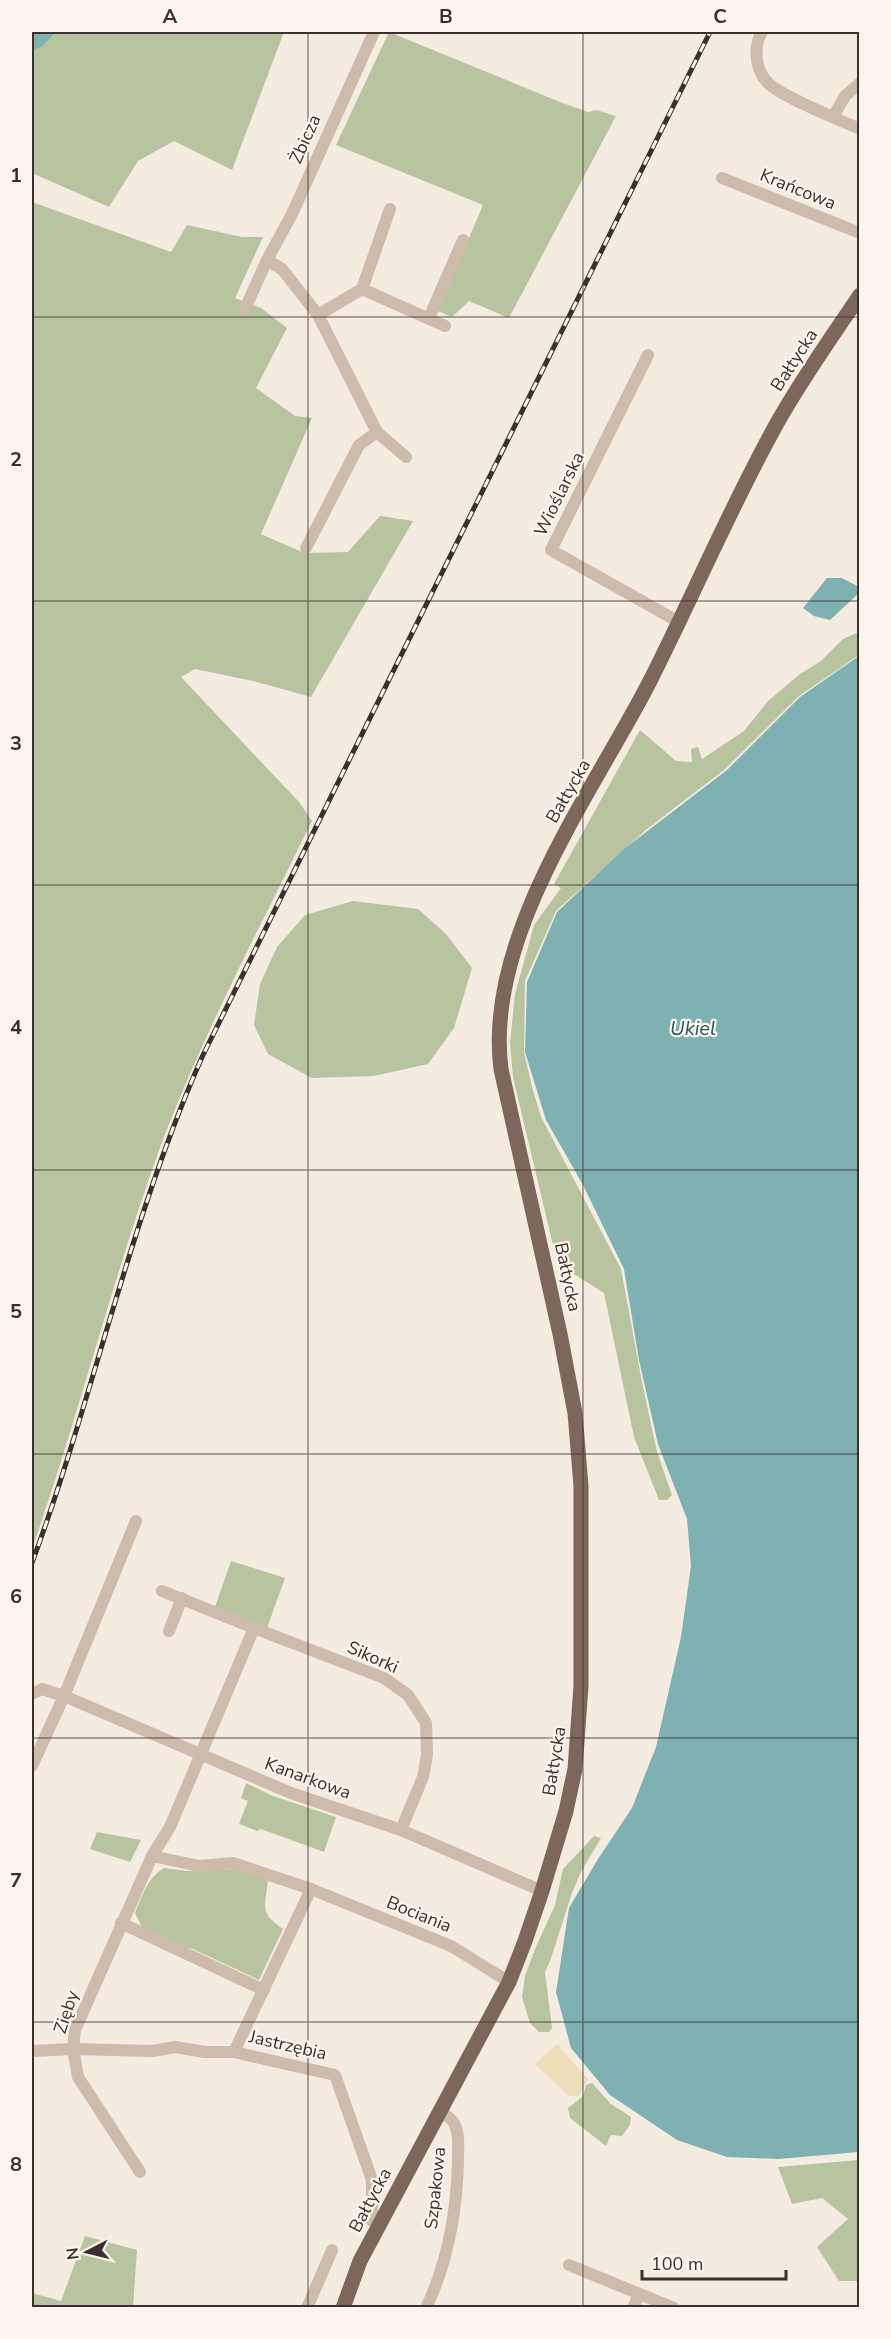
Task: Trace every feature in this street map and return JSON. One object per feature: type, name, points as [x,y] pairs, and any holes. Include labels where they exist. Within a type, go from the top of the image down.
[{"type":"main road","name":"Bałtycka","points":[[343,2307],[360,2261],[509,1982],[542,1891],[566,1811],[578,1748],[581,1675],[581,1461],[575,1413],[554,1303],[501,1069],[498,1039],[509,969],[539,885],[637,706],[772,431],[860,295]]},
{"type":"street","name":"Żbicza","points":[[244,311],[292,214],[374,32]]},
{"type":"street","points":[[762,32],[756,47],[756,58],[767,83],[860,129]]},
{"type":"street","points":[[833,117],[845,96],[860,83]]},
{"type":"street","name":"Krańcowa","points":[[722,178],[860,233]]},
{"type":"street","points":[[318,315],[362,289],[390,209]]},
{"type":"street","points":[[429,318],[463,240]]},
{"type":"street","points":[[267,261],[282,269],[318,315],[377,432],[406,457]]},
{"type":"street","points":[[362,289],[445,326]]},
{"type":"street","name":"Wioślarska","points":[[648,355],[551,550],[679,622]]},
{"type":"street","points":[[306,548],[359,445],[377,432]]},
{"type":"street","points":[[32,1766],[64,1696],[136,1521]]},
{"type":"street","name":"Sikorki","points":[[162,1591],[384,1678],[408,1695],[426,1724],[428,1755],[423,1777],[401,1830]]},
{"type":"street","points":[[169,1631],[182,1598]]},
{"type":"street","points":[[199,1755],[254,1628]]},
{"type":"street","name":"Kanarkowa","points":[[32,1694],[42,1689],[64,1696],[291,1793],[401,1830],[542,1891]]},
{"type":"street","name":"Zięby","points":[[140,2172],[78,2077],[73,2049],[75,2030],[152,1856],[170,1827],[199,1755]]},
{"type":"street","name":"Bociania","points":[[152,1856],[199,1866],[232,1863],[311,1889],[451,1946],[509,1982]]},
{"type":"street","points":[[234,2052],[311,1889]]},
{"type":"street","points":[[121,1923],[264,1990]]},
{"type":"street","name":"Jastrzębia","points":[[32,2051],[73,2049],[153,2051],[175,2047],[205,2052],[234,2052],[335,2075],[372,2180],[372,2221],[379,2224]]},
{"type":"street","name":"Szpakowa","points":[[426,2307],[445,2254],[454,2212],[457,2180],[458,2133],[453,2121],[440,2112]]},
{"type":"street","name":"Bałtycka","points":[[307,2307],[333,2250]]},
{"type":"street","points":[[569,2265],[674,2307]]},
{"type":"street","points":[[633,2307],[639,2294]]},
{"type":"green space","points":[[56,32],[284,32],[232,170],[174,141],[138,161],[109,207],[32,173],[32,51],[43,46]]},
{"type":"green space","points":[[389,32],[560,102],[588,112],[596,110],[616,116],[509,318],[469,301],[452,317],[438,311],[483,205],[336,145]]},
{"type":"green space","points":[[32,202],[171,252],[187,225],[242,237],[263,237],[235,298],[261,308],[287,328],[256,388],[295,416],[312,418],[261,534],[304,553],[348,552],[380,516],[413,521],[311,697],[253,681],[195,669],[181,677],[299,802],[312,821],[214,1020],[162,1142],[144,1192],[32,1549]]},
{"type":"green space","points":[[859,632],[859,655],[799,696],[724,770],[647,829],[556,911],[525,981],[524,1052],[541,1117],[621,1269],[657,1452],[672,1495],[667,1500],[659,1500],[634,1437],[604,1293],[563,1267],[552,1241],[513,1077],[510,1043],[515,994],[534,925],[561,888],[554,884],[640,730],[676,761],[692,762],[691,749],[698,747],[702,759],[744,731],[768,701],[800,674],[821,661],[843,639]]},
{"type":"green space","points":[[353,901],[418,909],[446,934],[472,968],[454,1028],[428,1064],[374,1076],[312,1078],[268,1054],[254,1025],[260,984],[277,947],[305,915]]},
{"type":"green space","points":[[231,1561],[285,1578],[267,1628],[215,1607]]},
{"type":"green space","points":[[246,1783],[273,1796],[336,1817],[324,1852],[261,1829],[257,1831],[239,1824],[248,1801],[241,1798]]},
{"type":"green space","points":[[97,1832],[141,1840],[130,1862],[90,1849]]},
{"type":"green space","points":[[594,1836],[601,1838],[581,1872],[572,1893],[545,1972],[552,2028],[549,2032],[539,2032],[530,2023],[522,1997],[525,1976],[555,1905],[563,1869]]},
{"type":"green space","points":[[164,1868],[187,1871],[240,1869],[268,1881],[265,1909],[270,1918],[283,1929],[259,1980],[193,1949],[176,1945],[143,1929],[135,1913],[149,1882]]},
{"type":"green space","points":[[592,2083],[611,2104],[631,2117],[630,2125],[622,2136],[611,2135],[606,2146],[570,2118],[568,2108],[583,2096],[586,2085]]},
{"type":"green space","points":[[859,2160],[859,2281],[839,2281],[817,2247],[848,2219],[822,2198],[792,2204],[778,2167]]},
{"type":"green space","points":[[85,2236],[137,2250],[133,2307],[38,2308],[32,2305],[32,2293],[61,2301]]},
{"type":"sand","points":[[557,2044],[588,2079],[579,2096],[569,2096],[535,2064]]},
{"type":"water","points":[[32,32],[56,32],[43,46],[32,51]]},
{"type":"water","points":[[827,578],[842,578],[859,587],[859,593],[830,620],[814,616],[803,608]]},
{"type":"water","name":"Ukiel","points":[[859,656],[859,2152],[778,2159],[727,2157],[677,2140],[610,2095],[571,2048],[556,1992],[569,1908],[632,1808],[656,1747],[681,1637],[691,1566],[687,1519],[658,1444],[639,1360],[624,1269],[583,1185],[546,1120],[525,1052],[527,982],[557,912],[624,849],[727,770],[800,697]]},
{"type":"railway","points":[[32,1563],[75,1436],[154,1180],[203,1055],[710,32]]}]
